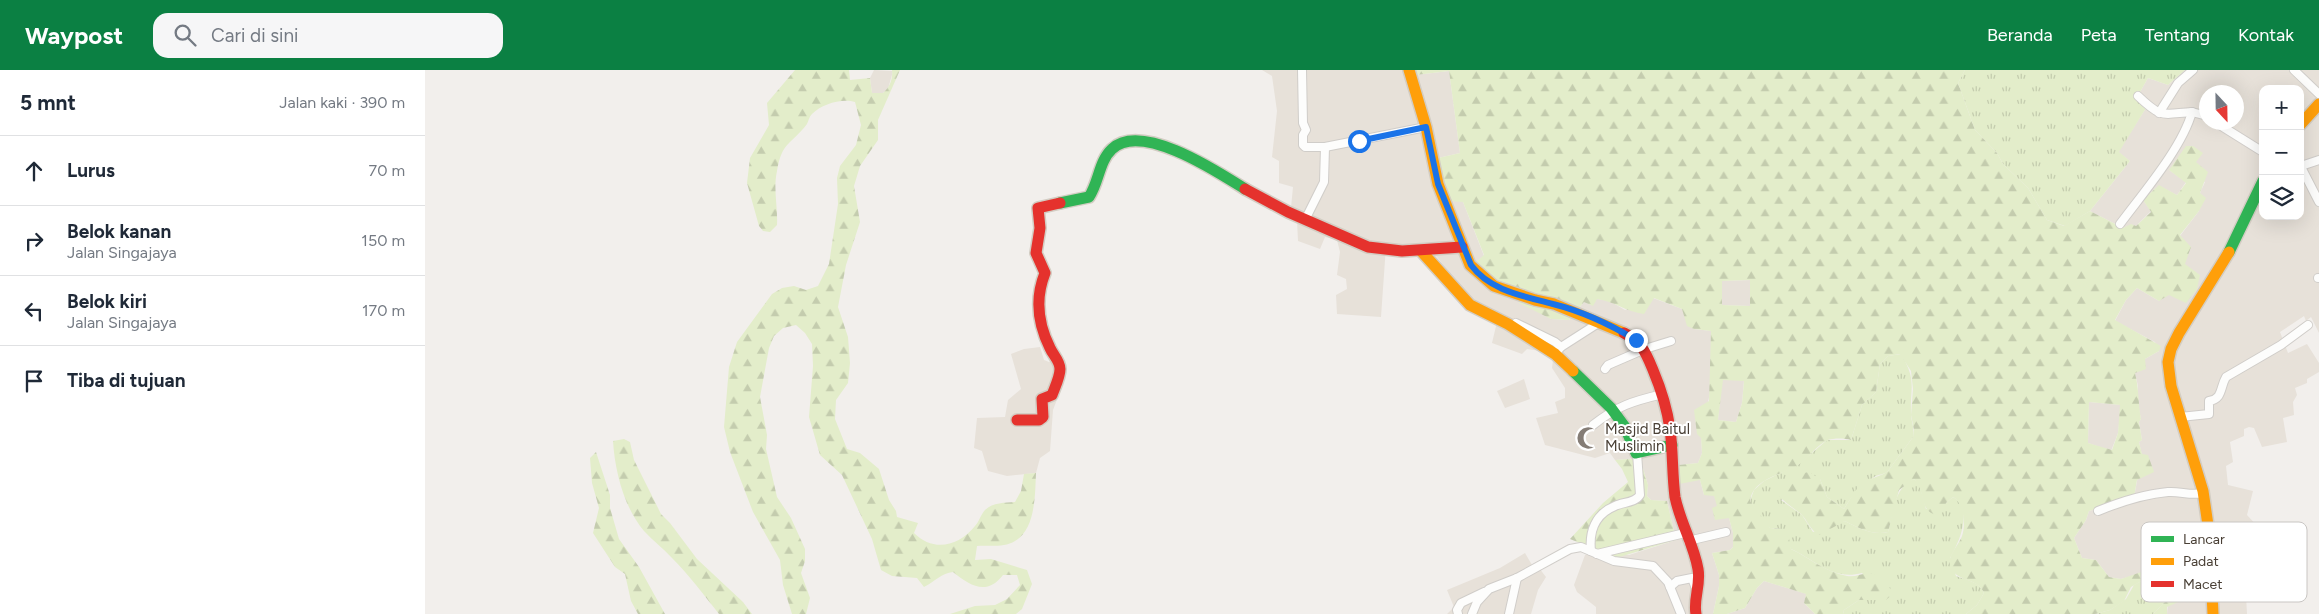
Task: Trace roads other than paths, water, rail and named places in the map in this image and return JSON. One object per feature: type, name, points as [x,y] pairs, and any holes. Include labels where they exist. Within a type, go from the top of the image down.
[{"type":"street","points":[[1302,70],[1303,123],[1306,130],[1303,135],[1303,145],[1325,147],[1426,127]]},
{"type":"street","points":[[1409,70],[1426,127],[1438,184],[1462,247],[1475,272],[1494,286],[1535,300],[1554,304],[1600,322],[1636,340],[1645,349],[1663,394],[1672,445],[1675,495],[1686,537],[1698,568],[1699,575],[1694,604],[1696,614]]},
{"type":"street","points":[[2159,113],[2178,83],[2193,70]]},
{"type":"street","points":[[2294,70],[2319,94]]},
{"type":"street","points":[[2138,96],[2159,113],[2170,115],[2192,112],[2199,114]]},
{"type":"street","points":[[2304,121],[2319,104]]},
{"type":"street","points":[[2120,224],[2164,163],[2189,124],[2192,112]]},
{"type":"street","points":[[2228,130],[2259,150]]},
{"type":"street","points":[[1017,420],[1039,420],[1043,417],[1041,400],[1052,395],[1060,370],[1059,362],[1050,349],[1042,328],[1039,312],[1039,288],[1045,273],[1037,252],[1041,228],[1038,221],[1039,208],[1089,197],[1096,186],[1105,158],[1117,145],[1122,143],[1146,142],[1171,148],[1264,200],[1369,248],[1421,252],[1437,247],[1462,247]]},
{"type":"street","points":[[1305,220],[1324,182],[1325,147]]},
{"type":"street","points":[[2304,165],[2319,160]]},
{"type":"street","points":[[2304,171],[2318,197]]},
{"type":"street","points":[[2207,522],[2203,494],[2169,374],[2171,349],[2196,304],[2230,250],[2259,189]]},
{"type":"street","points":[[1421,252],[1470,305],[1558,351],[1625,426],[1637,453],[1640,495],[1634,500],[1605,511],[1590,535],[1594,553]]},
{"type":"street","points":[[1513,322],[1555,342],[1558,351]]},
{"type":"street","points":[[1558,351],[1600,322]]},
{"type":"street","points":[[2181,418],[2209,414],[2209,401],[2215,400],[2221,395],[2222,384],[2226,377],[2281,345],[2308,325]]},
{"type":"street","points":[[1605,369],[1608,365],[1645,349],[1671,341]]},
{"type":"street","points":[[1593,425],[1612,410],[1637,400],[1663,394]]},
{"type":"street","points":[[1637,453],[1672,445]]},
{"type":"street","points":[[2099,511],[2133,499],[2166,492],[2203,494]]},
{"type":"street","points":[[1594,553],[1726,532]]},
{"type":"street","points":[[1458,614],[1457,610],[1461,603],[1517,578],[1570,548],[1581,547],[1614,561],[1653,566],[1658,569],[1670,587],[1681,614]]},
{"type":"street","points":[[1509,614],[1517,578]]},
{"type":"street","points":[[1670,587],[1677,581],[1692,578],[1696,590]]},
{"type":"street","points":[[1473,614],[1477,602],[1489,589]]},
{"type":"place","name":"Masjid Baitul Muslimin","points":[[1588,438]]}]
